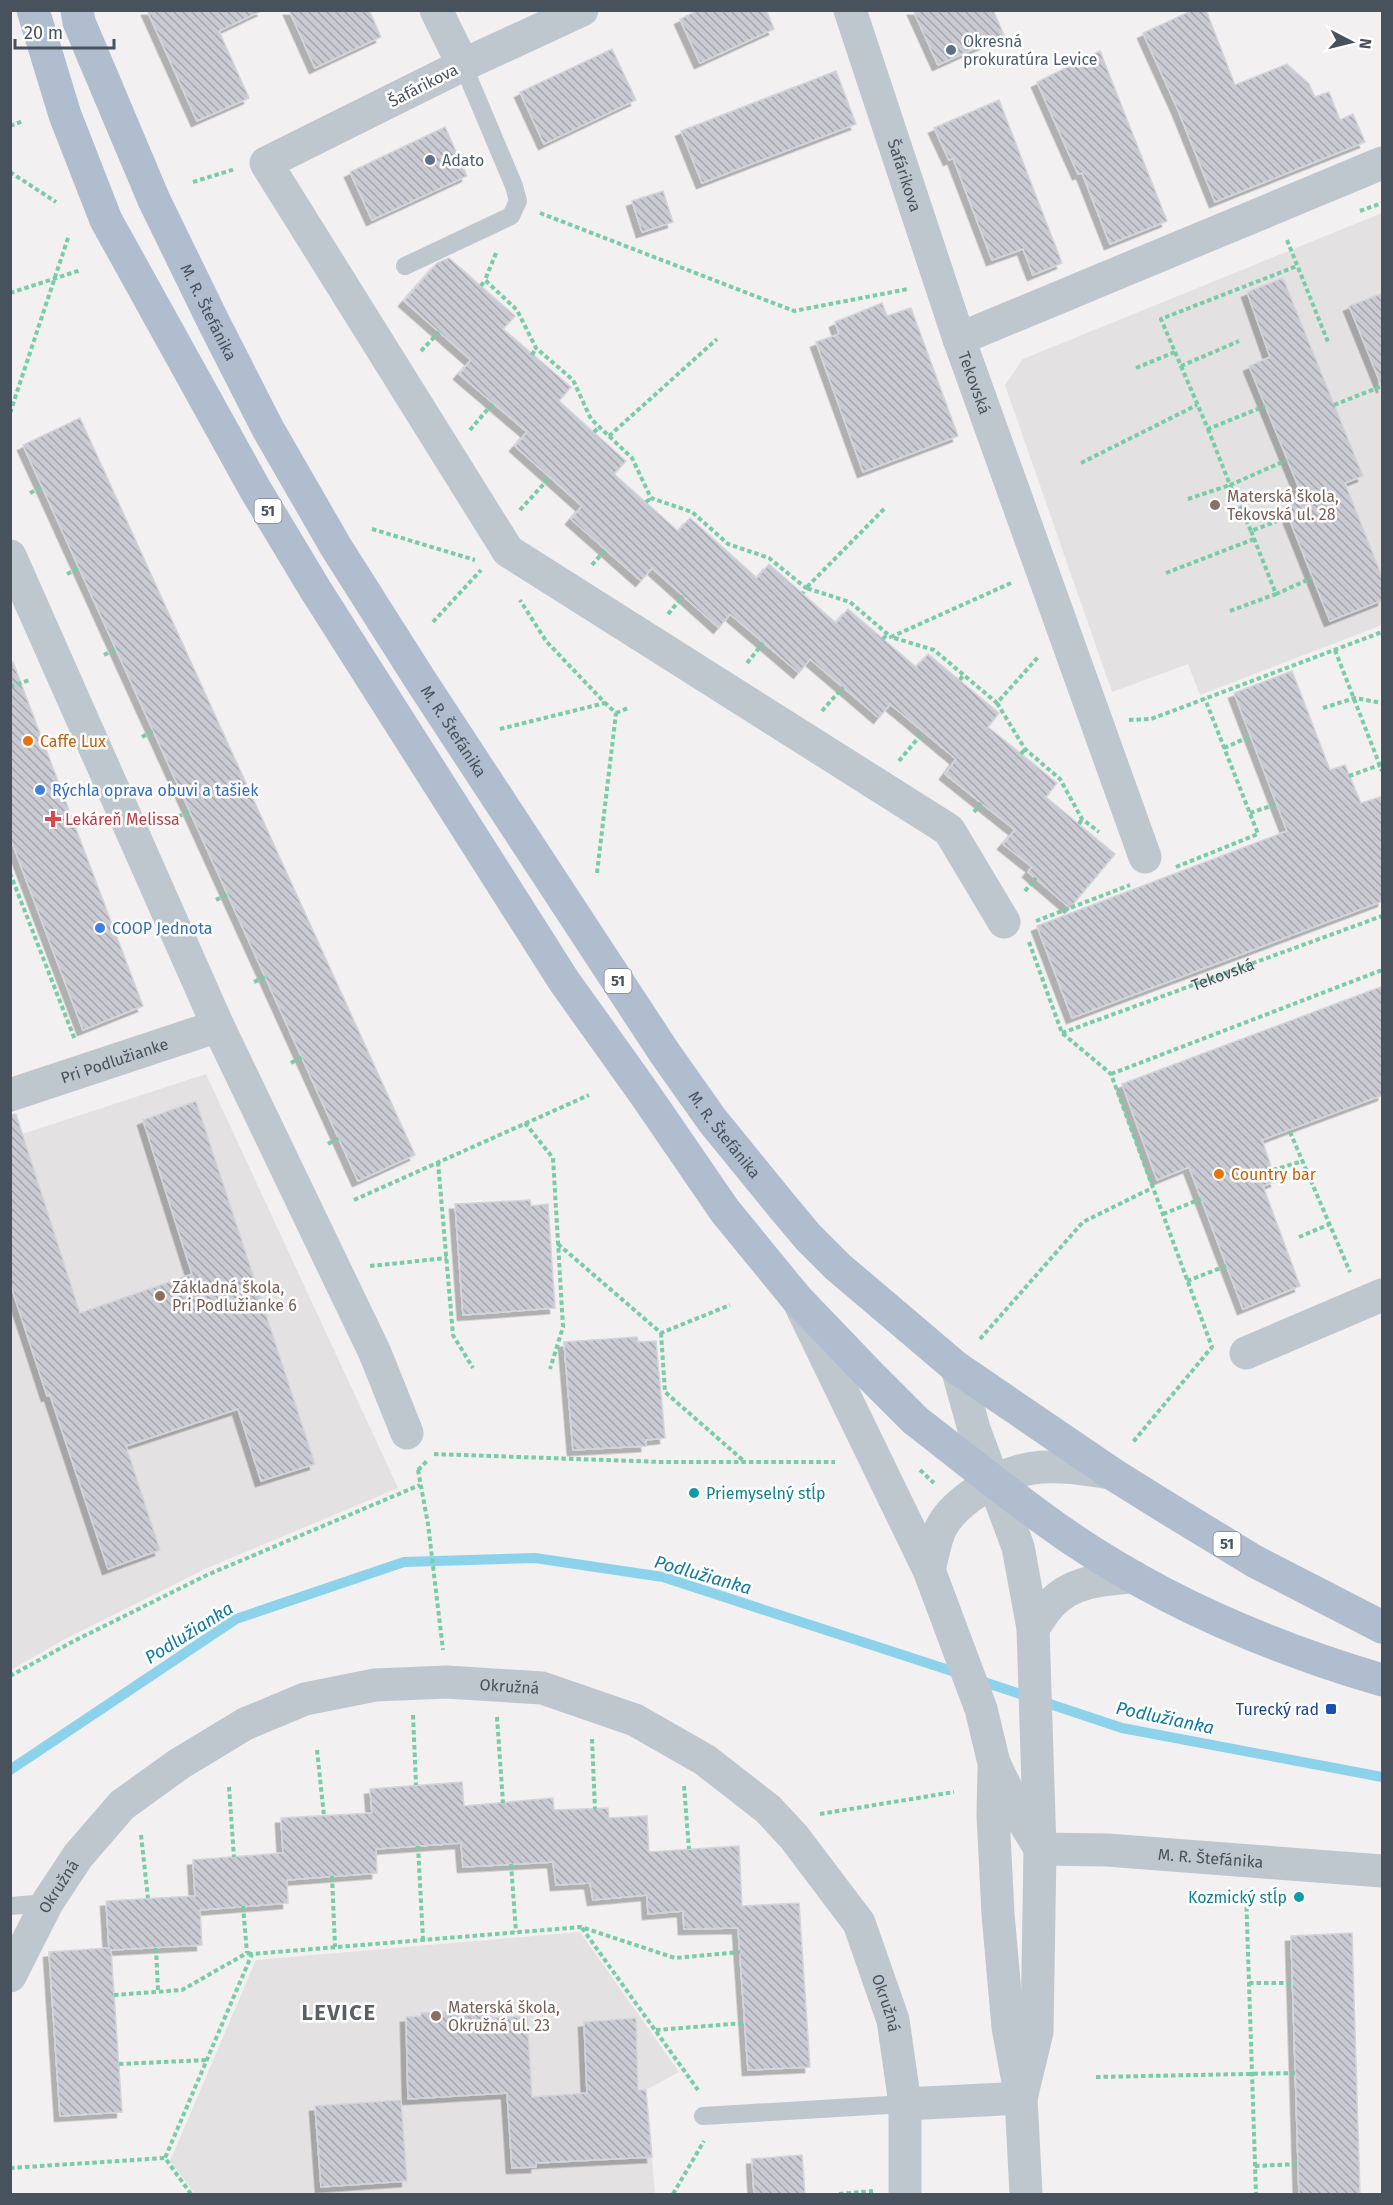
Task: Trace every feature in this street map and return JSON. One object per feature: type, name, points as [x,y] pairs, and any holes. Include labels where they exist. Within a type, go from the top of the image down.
[{"type":"main road","name":"51","points":[[33,10],[65,115],[106,220],[255,489],[315,589],[564,981],[725,1211],[797,1299],[916,1421],[1070,1537],[1134,1577],[1224,1622],[1312,1657],[1383,1680]]},
{"type":"main road","name":"M. R. Štefánika","points":[[76,10],[154,200],[268,429],[336,547],[419,678],[664,1052],[712,1120],[808,1237],[838,1267],[957,1368],[1111,1473],[1254,1561],[1383,1627]]},
{"type":"street","points":[[436,10],[463,64]]},
{"type":"street","name":"Šafárikova","points":[[266,163],[463,64],[582,10]]},
{"type":"street","name":"Šafárikova","points":[[850,10],[959,339]]},
{"type":"street","points":[[266,163],[508,550],[949,830],[1016,929]]},
{"type":"street","name":"Tekovská","points":[[1145,857],[959,339],[1383,164]]},
{"type":"street","points":[[10,556],[218,1026],[375,1353],[407,1433]]},
{"type":"street","name":"Pri Podlužianke","points":[[10,1095],[218,1026]]},
{"type":"street","points":[[797,1299],[929,1570],[981,1709],[994,1763],[1017,1811],[1040,1849]]},
{"type":"street","points":[[1246,1353],[1373,1299]]},
{"type":"street","points":[[957,1368],[974,1429],[1018,1547],[1033,1628],[1040,1849],[1036,2032],[1021,2098]]},
{"type":"street","name":"M. R. Štefánika","points":[[929,1570],[942,1526],[958,1504],[993,1480],[1030,1467],[1066,1466],[1111,1473]]},
{"type":"street","points":[[1033,1628],[1050,1604],[1069,1590],[1098,1579],[1134,1577]]},
{"type":"street","name":"Okružná","points":[[10,1976],[46,1903],[78,1856],[122,1805],[179,1764],[245,1724],[304,1699],[375,1685],[447,1682],[542,1688],[635,1720],[705,1760],[768,1809],[794,1837],[859,1923],[893,2020],[905,2104],[894,2192]]},
{"type":"street","points":[[994,1763],[993,1815],[998,1914],[1008,2027],[1021,2098],[1026,2194]]},
{"type":"street","points":[[998,1914],[1017,1880],[1040,1849]]},
{"type":"street","name":"M. R. Štefánika","points":[[1040,1849],[1107,1850],[1383,1871]]},
{"type":"street","points":[[905,2104],[1021,2098]]},
{"type":"lane","points":[[405,266],[515,208],[514,186],[463,64]]},
{"type":"lane","points":[[10,1906],[46,1903]]},
{"type":"lane","points":[[703,2116],[905,2104]]},
{"type":"path","points":[[10,126],[23,121]]},
{"type":"path","points":[[193,182],[222,172],[266,163]]},
{"type":"path","points":[[10,172],[56,202]]},
{"type":"path","points":[[1351,215],[1383,203]]},
{"type":"path","points":[[481,286],[515,208],[548,217],[794,311],[910,288]]},
{"type":"path","points":[[10,413],[69,236]]},
{"type":"path","points":[[1297,236],[1287,240],[1328,342]]},
{"type":"path","points":[[1276,594],[1161,319],[1297,266]]},
{"type":"path","points":[[10,293],[81,270]]},
{"type":"path","points":[[485,280],[517,310],[536,348],[573,380],[591,419],[632,458],[651,498],[692,512],[728,544],[769,558],[806,588],[850,602],[889,635],[934,651],[997,704],[1024,749],[1060,779],[1082,819],[1100,833]]},
{"type":"path","points":[[417,356],[439,332]]},
{"type":"path","points":[[609,436],[717,339]]},
{"type":"path","points":[[1181,366],[1239,341]]},
{"type":"path","points":[[532,355],[536,348]]},
{"type":"path","points":[[1136,368],[1175,352]]},
{"type":"path","points":[[1334,405],[1383,386]]},
{"type":"path","points":[[466,436],[493,403]]},
{"type":"path","points":[[1081,463],[1197,405]]},
{"type":"path","points":[[1208,429],[1265,406]]},
{"type":"path","points":[[594,432],[599,427]]},
{"type":"path","points":[[1188,499],[1230,485],[1287,460]]},
{"type":"path","points":[[515,515],[550,477]]},
{"type":"path","points":[[30,493],[42,487]]},
{"type":"path","points":[[646,502],[651,498]]},
{"type":"path","points":[[803,593],[884,509]]},
{"type":"path","points":[[1251,531],[1288,517]]},
{"type":"path","points":[[372,529],[486,564],[433,622]]},
{"type":"path","points":[[1166,573],[1254,539]]},
{"type":"path","points":[[724,548],[728,544]]},
{"type":"path","points":[[67,574],[79,568]]},
{"type":"path","points":[[1230,611],[1312,578]]},
{"type":"path","points":[[883,639],[1013,582]]},
{"type":"path","points":[[515,591],[546,641],[616,713]]},
{"type":"path","points":[[1122,714],[1129,720],[1151,719],[1383,632]]},
{"type":"path","points":[[742,668],[763,643]]},
{"type":"path","points":[[104,655],[116,649]]},
{"type":"path","points":[[1335,650],[1383,771]]},
{"type":"path","points":[[997,704],[1040,655]]},
{"type":"path","points":[[960,680],[963,675]]},
{"type":"path","points":[[10,687],[32,679]]},
{"type":"path","points":[[817,716],[843,687]]},
{"type":"path","points":[[1323,708],[1355,699],[1383,703]]},
{"type":"path","points":[[500,729],[605,703]]},
{"type":"path","points":[[616,713],[628,708]]},
{"type":"path","points":[[597,873],[616,713]]},
{"type":"path","points":[[142,738],[153,731]]},
{"type":"path","points":[[896,765],[923,732]]},
{"type":"path","points":[[1224,748],[1251,736]]},
{"type":"path","points":[[1021,754],[1024,749]]},
{"type":"path","points":[[1349,776],[1380,765]]},
{"type":"path","points":[[1250,813],[1277,804]]},
{"type":"path","points":[[178,817],[189,811]]},
{"type":"path","points":[[1079,824],[1082,819]]},
{"type":"path","points":[[10,873],[76,1042]]},
{"type":"path","points":[[216,900],[228,894]]},
{"type":"path","name":"Tekovská","points":[[1062,1033],[1383,916]]},
{"type":"path","points":[[1016,929],[1062,1033],[1111,1074],[1212,1347],[1133,1442]]},
{"type":"path","points":[[1111,1074],[1383,970]]},
{"type":"path","points":[[254,982],[265,977]]},
{"type":"path","points":[[291,1063],[302,1058]]},
{"type":"path","points":[[354,1200],[589,1095]]},
{"type":"path","points":[[525,1123],[553,1158],[563,1326],[550,1369]]},
{"type":"path","points":[[1290,1132],[1330,1224],[1373,1299]]},
{"type":"path","points":[[328,1144],[339,1138]]},
{"type":"path","points":[[1272,1170],[1303,1161]]},
{"type":"path","points":[[438,1162],[453,1335],[472,1368]]},
{"type":"path","points":[[980,1339],[1083,1222],[1152,1188]]},
{"type":"path","points":[[1163,1214],[1201,1199]]},
{"type":"path","points":[[1299,1237],[1330,1224]]},
{"type":"path","points":[[558,1243],[661,1333],[665,1392],[745,1462]]},
{"type":"path","points":[[333,1267],[383,1265],[447,1258]]},
{"type":"path","points":[[1187,1281],[1226,1266]]},
{"type":"path","points":[[661,1333],[730,1305]]},
{"type":"path","points":[[407,1433],[418,1470],[428,1524],[447,1682]]},
{"type":"path","points":[[418,1470],[435,1453],[662,1462],[835,1462]]},
{"type":"path","points":[[10,1676],[72,1642],[207,1575],[420,1485]]},
{"type":"path","points":[[413,1706],[416,1785]]},
{"type":"path","points":[[497,1712],[502,1803]]},
{"type":"path","points":[[592,1734],[595,1809]]},
{"type":"path","points":[[317,1750],[324,1816]]},
{"type":"path","points":[[683,1779],[689,1849]]},
{"type":"path","points":[[229,1787],[234,1857]]},
{"type":"path","points":[[794,1837],[813,1815],[954,1792]]},
{"type":"path","points":[[140,1825],[148,1898]]},
{"type":"path","points":[[418,1846],[423,1940]]},
{"type":"path","points":[[1244,1860],[1256,2194]]},
{"type":"path","points":[[511,1864],[516,1932]]},
{"type":"path","points":[[332,1876],[335,1947]]},
{"type":"path","points":[[165,2158],[249,1954],[243,1906]]},
{"type":"path","points":[[581,1927],[701,2094],[705,2139],[673,2194]]},
{"type":"path","points":[[114,1995],[182,1990],[249,1954],[581,1927],[675,1958],[740,1953]]},
{"type":"path","points":[[156,1948],[158,1992]]},
{"type":"path","points":[[1249,1983],[1292,1983]]},
{"type":"path","points":[[655,2031],[745,2023]]},
{"type":"path","points":[[119,2064],[207,2060]]},
{"type":"path","points":[[1096,2077],[1294,2073]]},
{"type":"path","points":[[10,2168],[165,2158]]},
{"type":"path","points":[[165,2158],[191,2194]]},
{"type":"path","points":[[1255,2166],[1298,2164]]},
{"type":"path","points":[[839,2194],[894,2192]]},
{"type":"shaded area","name":"Materská škola, Tekovská ul. 28","points":[[1382,213],[1382,625],[1200,695],[1188,664],[1112,692],[1005,385],[1023,359]]},
{"type":"shaded area","name":"Základná škola, Pri Podlužianke 6","points":[[206,1074],[398,1488],[205,1569],[65,1639],[11,1670],[10,1138]]},
{"type":"shaded area","name":"Materská škola, Okružná ul. 23","points":[[580,1932],[679,2072],[646,2090],[655,2194],[195,2194],[170,2161],[256,1960]]},
{"type":"building","points":[[147,10],[263,10],[219,31],[249,98],[197,121]]},
{"type":"building","points":[[289,10],[369,10],[381,37],[315,68]]},
{"type":"building","points":[[699,10],[766,10],[774,29],[700,63],[680,19]]},
{"type":"building","name":"Okresná prokuratúra Levice","points":[[913,10],[993,10],[1004,35],[938,65]]},
{"type":"building","points":[[1193,10],[1206,10],[1235,85],[1287,64],[1309,84],[1315,97],[1329,92],[1340,120],[1353,114],[1365,142],[1215,202],[1178,110],[1143,33]]},
{"type":"building","points":[[612,49],[636,100],[544,144],[520,92]]},
{"type":"building","points":[[1100,51],[1167,221],[1110,244],[1082,173],[1078,174],[1037,82]]},
{"type":"building","points":[[836,71],[856,124],[702,183],[681,131]]},
{"type":"building","points":[[999,100],[1062,263],[1033,275],[1023,249],[992,260],[953,158],[949,160],[934,128]]},
{"type":"building","points":[[445,127],[467,176],[372,220],[350,172]]},
{"type":"building","points":[[663,191],[673,222],[642,232],[632,201]]},
{"type":"building","points":[[449,258],[515,316],[503,329],[571,387],[559,401],[626,461],[614,474],[678,531],[690,518],[757,578],[769,564],[836,623],[848,609],[916,667],[928,654],[999,713],[988,727],[1057,783],[1046,797],[1115,854],[1070,908],[1028,872],[1032,867],[1003,844],[1015,830],[945,774],[956,759],[890,704],[879,718],[810,659],[799,673],[730,614],[719,628],[652,568],[641,581],[571,519],[582,506],[515,446],[527,432],[459,374],[471,360],[404,301],[437,263]]},
{"type":"building","points":[[1283,278],[1363,476],[1345,483],[1383,579],[1383,600],[1330,621],[1284,506],[1303,498],[1249,366],[1270,357],[1247,292]]},
{"type":"building","points":[[1383,293],[1383,387],[1382,387],[1349,306]]},
{"type":"building","points":[[882,303],[887,316],[911,308],[958,436],[863,472],[816,342],[839,334],[835,322]]},
{"type":"building","points":[[80,418],[415,1155],[358,1181],[23,445]]},
{"type":"building","points":[[13,662],[143,1006],[83,1030],[10,837],[10,663]]},
{"type":"building","points":[[1292,671],[1330,770],[1345,765],[1361,803],[1383,796],[1383,901],[1072,1018],[1037,926],[1287,831],[1234,693]]},
{"type":"building","points":[[1383,986],[1383,1095],[1262,1140],[1276,1181],[1263,1186],[1300,1286],[1243,1309],[1189,1167],[1157,1180],[1122,1084]]},
{"type":"building","points":[[196,1101],[315,1464],[261,1481],[238,1409],[126,1446],[160,1550],[108,1569],[10,1283],[10,1115],[16,1114],[80,1313],[192,1274],[143,1120]]},
{"type":"building","points":[[530,1200],[531,1206],[548,1204],[555,1308],[463,1315],[455,1204]]},
{"type":"building","points":[[637,1337],[638,1342],[656,1341],[665,1438],[646,1440],[646,1446],[573,1450],[564,1342]]},
{"type":"building","points":[[462,1782],[464,1806],[553,1798],[554,1810],[608,1808],[609,1818],[647,1816],[649,1852],[739,1846],[742,1906],[799,1903],[810,2067],[748,2070],[738,1928],[684,1929],[683,1911],[648,1914],[647,1895],[593,1900],[590,1883],[556,1885],[553,1862],[463,1867],[461,1843],[376,1849],[377,1873],[287,1880],[288,1903],[200,1910],[202,1945],[111,1950],[122,2112],[60,2116],[49,1952],[109,1948],[106,1901],[195,1896],[193,1860],[283,1853],[281,1818],[372,1813],[370,1789]]},
{"type":"building","points":[[1352,1933],[1360,2194],[1299,2194],[1291,1936]]},
{"type":"building","points":[[492,2009],[492,2018],[527,2016],[532,2097],[587,2093],[584,2022],[636,2018],[638,2090],[646,2090],[652,2157],[536,2163],[536,2167],[512,2168],[507,2093],[408,2099],[406,2017],[421,2016],[421,2013]]},
{"type":"building","points":[[401,2100],[407,2181],[321,2187],[315,2106]]},
{"type":"building","points":[[802,2155],[805,2194],[754,2194],[752,2159]]},
{"type":"waterway","name":"Podlužianka","points":[[10,1770],[236,1619],[404,1562],[535,1558],[663,1577],[961,1674]]},
{"type":"waterway","name":"Podlužianka","points":[[975,1679],[1122,1728],[1382,1777]]},
{"type":"place","name":"Okresná prokuratúra Levice","points":[[951,50]]},
{"type":"place","name":"Adato","points":[[430,160]]},
{"type":"place","name":"Materská škola, Tekovská ul. 28","points":[[1215,505]]},
{"type":"place","name":"Caffe Lux","points":[[28,741]]},
{"type":"place","name":"Rýchla oprava obuvi a tašiek","points":[[40,790]]},
{"type":"place","name":"Lekáreň Melissa","points":[[53,819]]},
{"type":"place","name":"COOP Jednota","points":[[100,928]]},
{"type":"place","name":"Country bar","points":[[1219,1174]]},
{"type":"place","name":"Základná škola, Pri Podlužianke 6","points":[[160,1296]]},
{"type":"place","name":"Priemyselný stĺp","points":[[694,1493]]},
{"type":"place","name":"Turecký rad","points":[[1331,1709]]},
{"type":"place","name":"Kozmický stĺp","points":[[1299,1897]]},
{"type":"place","name":"Materská škola, Okružná ul. 23","points":[[436,2016]]},
{"type":"district","name":"LEVICE","points":[[339,2012]]}]
